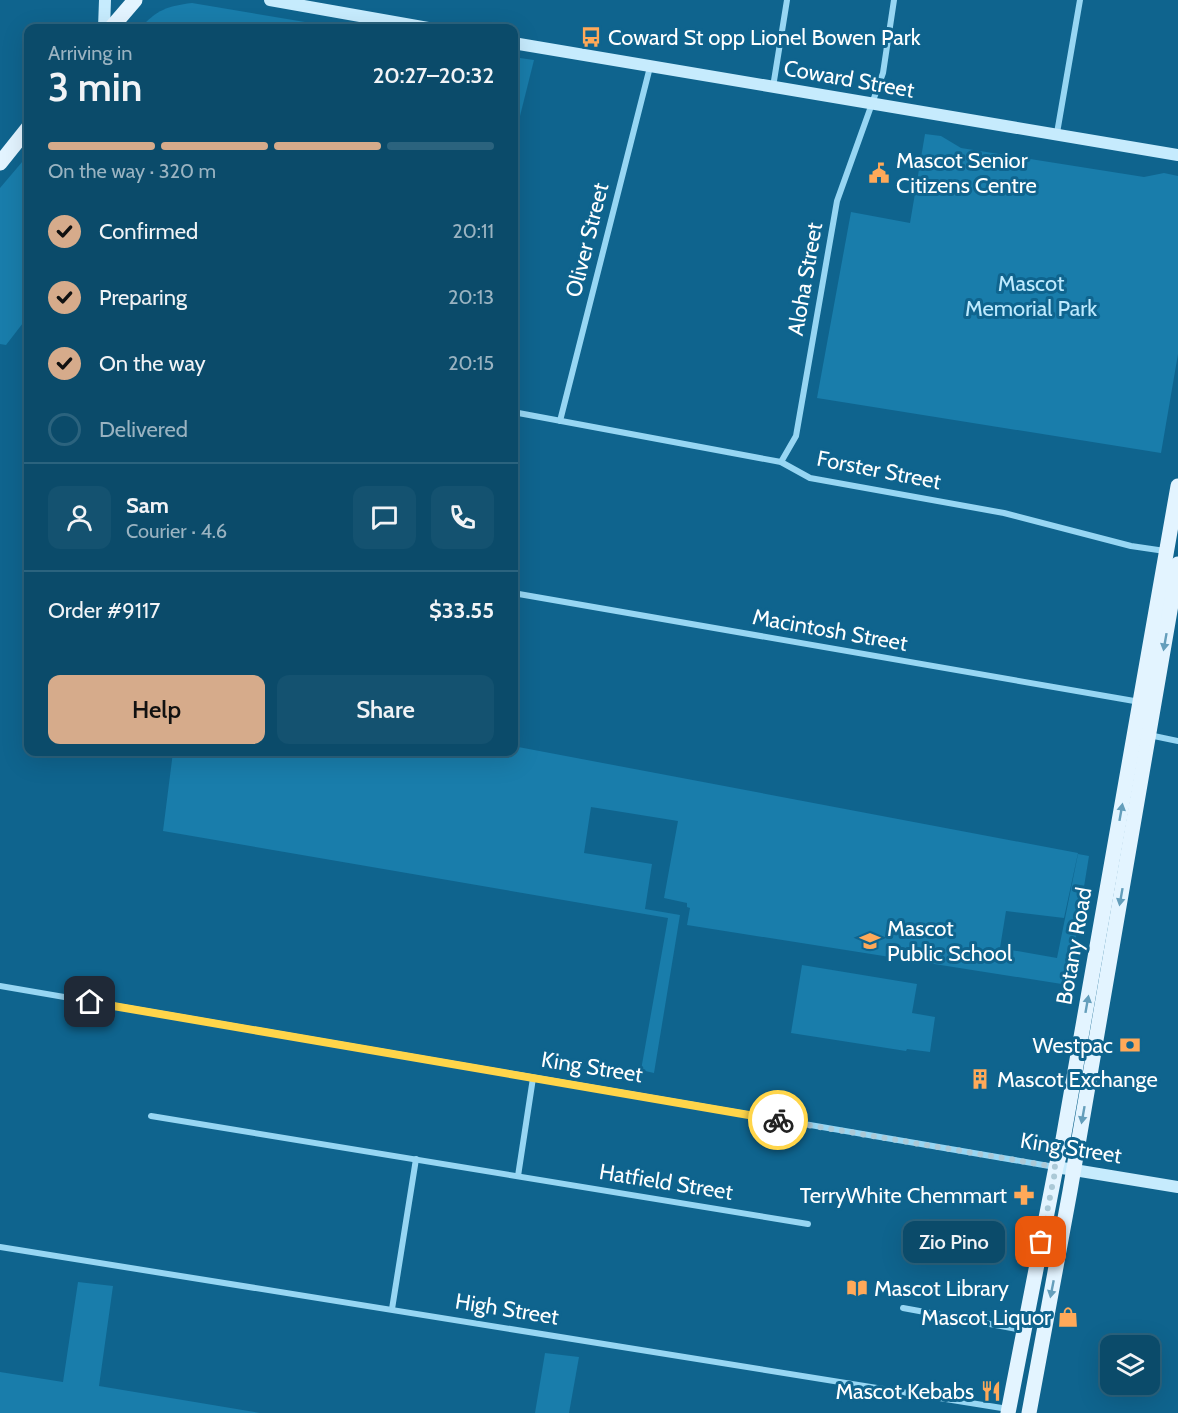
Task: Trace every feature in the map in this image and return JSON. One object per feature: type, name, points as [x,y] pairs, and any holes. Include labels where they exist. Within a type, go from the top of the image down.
[{"type":"main road","points":[[114,24],[135,0]]},
{"type":"main road","points":[[0,163],[24,133]]},
{"type":"main road","name":"Botany Road","points":[[1008,1411],[1062,1145],[1178,486]]},
{"type":"main road","name":"Botany Road","points":[[1029,1413],[1074,1170],[1178,564]]},
{"type":"street","points":[[104,24],[105,0]]},
{"type":"street","points":[[270,0],[405,24]]},
{"type":"street","points":[[773,87],[787,0]]},
{"type":"street","name":"Aloha Street","points":[[781,462],[796,436],[837,201],[883,73],[894,0]]},
{"type":"street","points":[[1057,133],[1080,0]]},
{"type":"street","name":"Coward Street","points":[[518,44],[1178,155]]},
{"type":"street","name":"Oliver Street","points":[[560,421],[650,67]]},
{"type":"street","name":"Forster Street","points":[[518,413],[781,462],[810,477],[1004,513],[1131,546],[1168,551]]},
{"type":"street","name":"Macintosh Street","points":[[518,594],[1141,702]]},
{"type":"street","points":[[1148,735],[1178,741]]},
{"type":"street","name":"King Street","points":[[0,986],[1178,1187]]},
{"type":"street","points":[[518,1176],[533,1078]]},
{"type":"street","name":"Hatfield Street","points":[[151,1116],[808,1224]]},
{"type":"street","points":[[392,1309],[417,1160]]},
{"type":"street","name":"High Street","points":[[0,1247],[1008,1411]]},
{"type":"street","points":[[903,1308],[1023,1330]]},
{"type":"green space","points":[[192,3],[317,24],[144,24],[163,10]]},
{"type":"green space","points":[[518,58],[534,60],[518,124]]},
{"type":"green space","name":"Mascot Memorial Park","points":[[925,134],[941,136],[961,148],[1144,177],[1164,173],[1178,176],[1178,354],[1161,453],[817,398],[851,212],[910,223]]},
{"type":"green space","points":[[24,160],[24,324],[6,345],[0,344],[0,188]]},
{"type":"green space","name":"Mascot Public School","points":[[518,747],[1078,853],[1064,918],[1006,911],[1000,948],[1057,958],[1078,854],[1089,856],[1068,985],[687,925],[690,908],[687,907],[687,903],[664,898],[678,821],[591,807],[584,853],[652,864],[645,909],[680,915],[654,1073],[641,1070],[668,918],[163,831],[172,756],[518,756]]},
{"type":"green space","points":[[802,965],[917,984],[912,1013],[935,1017],[930,1052],[907,1049],[906,1051],[791,1033]]},
{"type":"green space","points":[[78,1282],[113,1286],[99,1386],[260,1413],[0,1413],[0,1372],[63,1382]]},
{"type":"green space","points":[[545,1353],[579,1357],[569,1413],[535,1413]]},
{"type":"way so far","points":[[778,1120],[1056,1167],[1041,1242]]},
{"type":"place","name":"Coward St opp Lionel Bowen Park","points":[[591,37]]},
{"type":"place","name":"Mascot Senior Citizens Centre","points":[[879,173]]},
{"type":"place","name":"Mascot Public School","points":[[870,941]]},
{"type":"place","name":"Westpac","points":[[1130,1045]]},
{"type":"place","name":"Mascot Exchange","points":[[980,1079]]},
{"type":"place","name":"TerryWhite Chemmart","points":[[1024,1195]]},
{"type":"place","name":"Zio Pino","points":[[1041,1242]]},
{"type":"place","name":"Mascot Library","points":[[857,1288]]},
{"type":"place","name":"Mascot Liquor","points":[[1068,1317]]},
{"type":"place","name":"Mascot Kebabs","points":[[991,1391]]},
{"type":"route","points":[[90,1002],[778,1120]]}]
